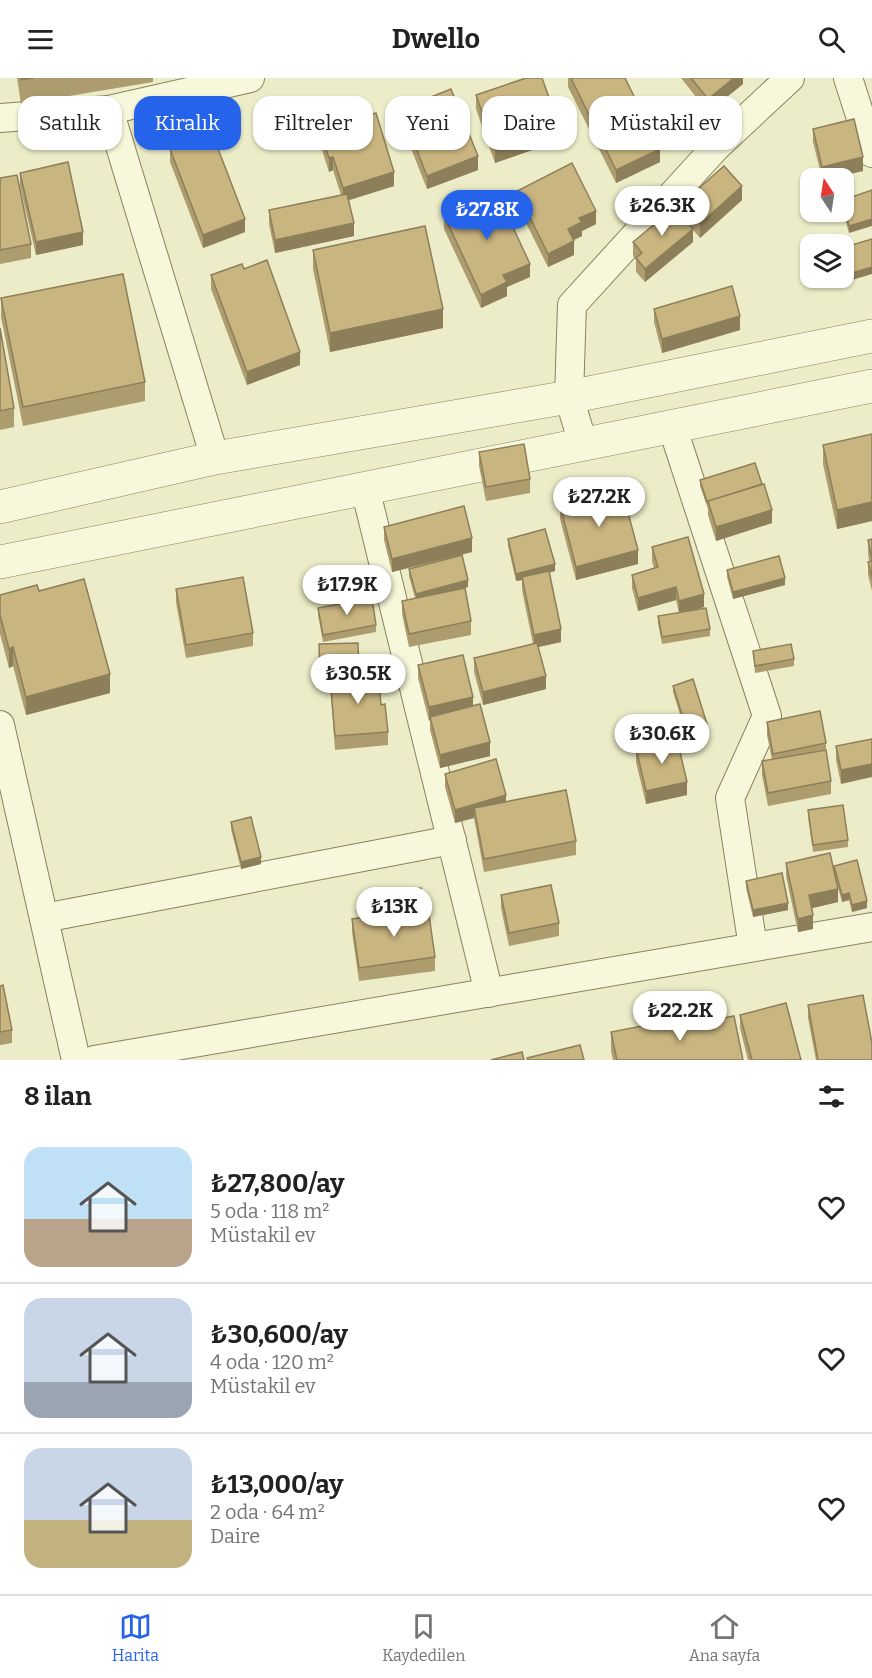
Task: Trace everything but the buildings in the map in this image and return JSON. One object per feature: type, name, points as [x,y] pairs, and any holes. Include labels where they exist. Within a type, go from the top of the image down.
[{"type":"street","points":[[122,106],[203,83],[250,78]]},
{"type":"street","points":[[583,444],[569,398],[572,305],[716,147],[790,78]]},
{"type":"street","points":[[848,78],[872,153]]},
{"type":"street","points":[[0,118],[18,117]]},
{"type":"street","points":[[121,150],[215,458]]},
{"type":"street","points":[[0,507],[215,458],[569,398],[872,336]]},
{"type":"street","points":[[0,562],[872,386]]},
{"type":"street","points":[[672,426],[767,716],[730,798],[753,947]]},
{"type":"street","points":[[365,488],[489,993]]},
{"type":"street","points":[[0,725],[76,1060]]},
{"type":"street","points":[[44,918],[452,840]]},
{"type":"street","points":[[94,1060],[872,927]]}]
